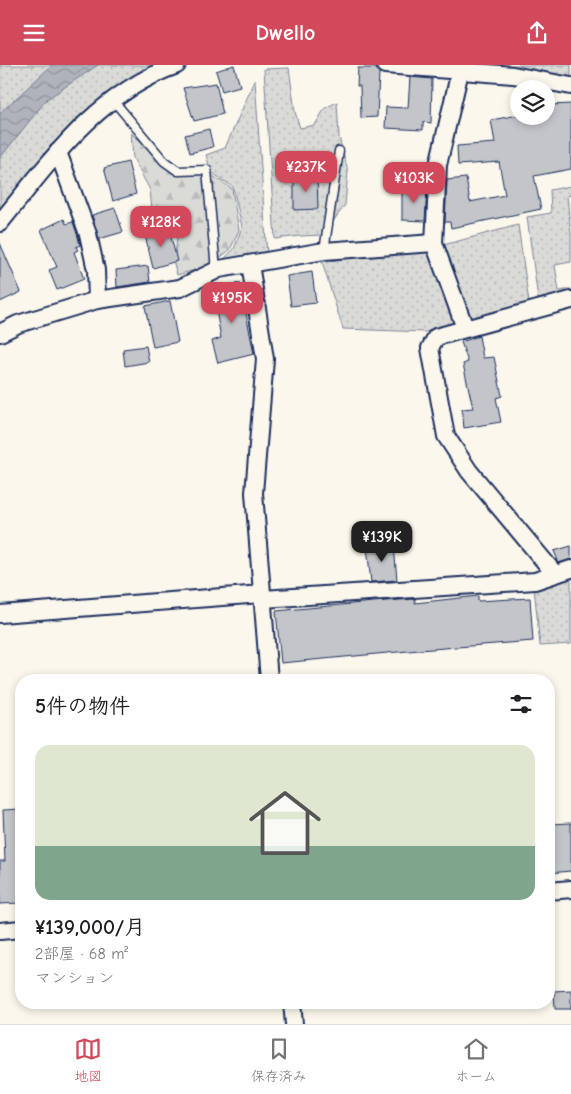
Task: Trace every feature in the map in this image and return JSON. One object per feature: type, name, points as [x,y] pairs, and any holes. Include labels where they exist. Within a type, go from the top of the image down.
[{"type":"street","points":[[0,223],[58,152],[113,100],[155,73],[177,65]]},
{"type":"street","points":[[384,65],[512,75],[571,85]]},
{"type":"street","points":[[460,71],[438,165],[434,243],[465,328]]},
{"type":"street","points":[[58,152],[88,234],[96,270],[97,300]]},
{"type":"street","points":[[0,333],[18,324],[97,300],[180,288],[216,270],[324,251],[434,243]]},
{"type":"street","points":[[250,264],[265,359],[254,493],[268,674]]},
{"type":"street","points":[[555,574],[468,471],[446,436],[430,348],[436,337],[571,300]]},
{"type":"street","points":[[0,614],[535,581],[571,569]]},
{"type":"street","points":[[555,890],[571,889]]},
{"type":"street","points":[[0,931],[15,930]]},
{"type":"street","points":[[293,1009],[294,1024]]},
{"type":"lane","points":[[113,100],[164,161],[178,171],[207,170],[216,270]]},
{"type":"lane","points":[[324,251],[340,151]]},
{"type":"green space","points":[[0,65],[184,65],[155,73],[75,119],[0,223]]},
{"type":"green space","points":[[372,65],[571,65],[571,79]]},
{"type":"green space","points":[[289,68],[295,112],[300,128],[315,125],[325,108],[337,102],[339,137],[348,171],[345,205],[323,235],[275,239],[264,69]]},
{"type":"green space","points":[[255,80],[267,256],[217,266],[234,249],[242,227],[233,187],[211,172],[206,155],[225,148]]},
{"type":"green space","points":[[131,133],[164,161],[185,171],[213,176],[232,189],[239,230],[230,250],[209,266],[177,275],[174,264],[177,238],[152,210],[150,190],[133,158]]},
{"type":"green space","points":[[571,186],[571,195],[567,196],[571,234],[571,262],[555,265],[559,291],[571,289],[571,294],[538,299],[527,217],[551,213],[550,190]]},
{"type":"green space","points":[[518,225],[529,303],[426,332],[343,329],[322,262],[447,244]]},
{"type":"green space","points":[[571,575],[571,644],[540,646],[534,587]]},
{"type":"water","points":[[52,65],[98,65],[47,99],[0,158],[0,113]]},
{"type":"building","points":[[234,65],[240,86],[222,91],[216,71]]},
{"type":"building","points":[[358,68],[376,68],[379,73],[377,117],[361,118],[360,86],[357,86]]},
{"type":"building","points":[[410,77],[432,79],[431,123],[423,122],[423,130],[385,128],[386,107],[408,108]]},
{"type":"building","points":[[216,83],[223,114],[194,121],[183,88]]},
{"type":"building","points":[[571,104],[571,169],[534,176],[541,209],[451,228],[450,222],[445,222],[447,180],[466,178],[470,202],[505,195],[499,162],[458,165],[457,146],[495,143],[491,120],[510,117],[510,125],[555,125],[555,105]]},
{"type":"building","points":[[209,129],[213,147],[190,153],[185,135]]},
{"type":"building","points":[[128,162],[136,194],[113,201],[104,168]]},
{"type":"building","points":[[317,176],[318,209],[294,210],[294,177]]},
{"type":"building","points":[[427,188],[425,221],[402,220],[402,189]]},
{"type":"building","points":[[115,208],[123,232],[99,239],[92,215]]},
{"type":"building","points":[[64,219],[66,224],[73,222],[78,237],[80,245],[76,247],[78,250],[74,252],[84,279],[57,290],[49,270],[57,267],[41,230]]},
{"type":"building","points":[[169,229],[177,261],[153,268],[145,235]]},
{"type":"building","points":[[0,243],[21,292],[0,302]]},
{"type":"building","points":[[148,266],[150,282],[117,287],[116,270]]},
{"type":"building","points":[[312,272],[316,303],[291,306],[287,276]]},
{"type":"building","points":[[240,283],[254,354],[218,363],[212,341],[221,338],[212,288]]},
{"type":"building","points":[[170,301],[178,342],[153,347],[145,306]]},
{"type":"building","points":[[479,336],[483,358],[494,357],[502,396],[496,398],[501,422],[464,428],[462,409],[473,408],[463,364],[468,362],[461,342]]},
{"type":"building","points":[[146,346],[149,362],[125,366],[123,349]]},
{"type":"building","points":[[394,545],[397,580],[371,582],[367,547]]},
{"type":"building","points":[[571,546],[571,559],[559,563],[554,551]]},
{"type":"building","points":[[478,596],[478,601],[530,598],[533,641],[281,663],[276,611],[415,599],[415,603]]},
{"type":"building","points":[[15,809],[15,903],[0,904],[0,861],[5,861],[3,810]]},
{"type":"building","points":[[571,823],[571,871],[555,872],[555,824]]},
{"type":"building","points":[[571,990],[571,1009],[555,1009],[555,991]]}]
